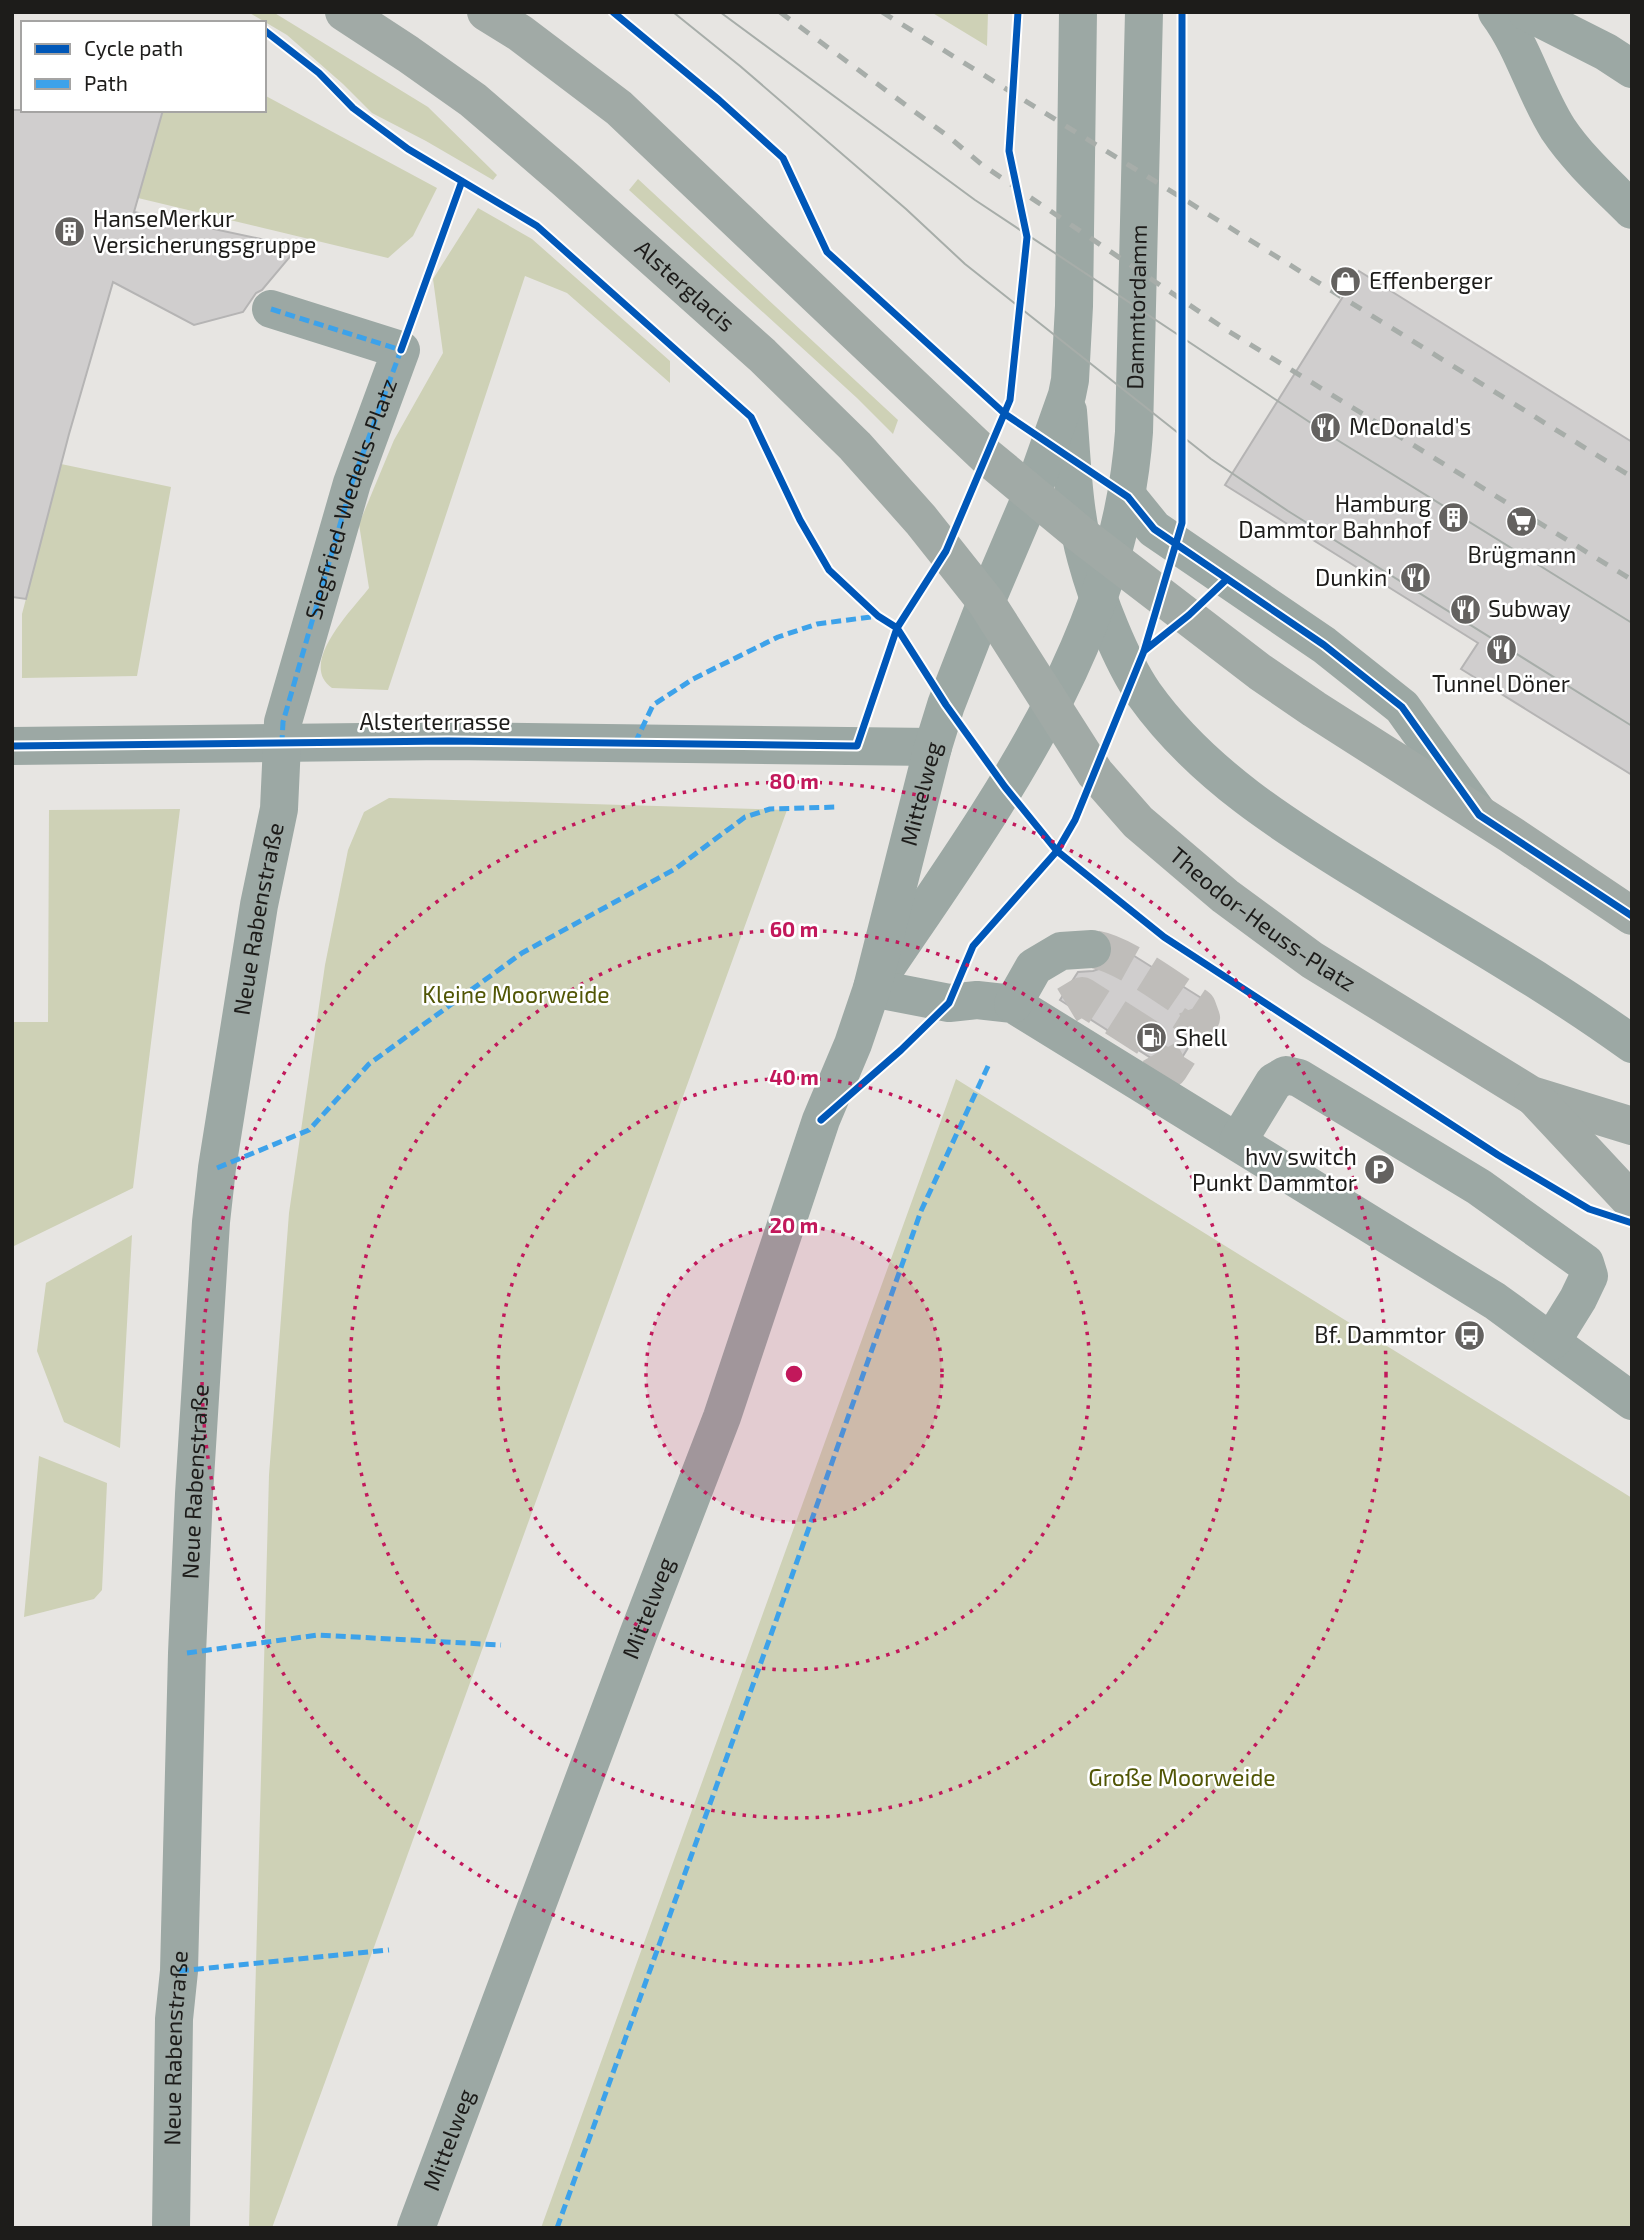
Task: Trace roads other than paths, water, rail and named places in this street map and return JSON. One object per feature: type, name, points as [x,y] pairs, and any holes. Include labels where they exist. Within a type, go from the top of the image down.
[{"type":"main road","name":"Alsterglacis","points":[[344,12],[473,100],[565,178],[762,355],[855,446],[921,520],[986,601]]},
{"type":"main road","points":[[486,12],[520,33],[619,108],[955,427],[1080,534],[1260,672],[1632,916]]},
{"type":"main road","name":"Theodor-Heuss-Platz","points":[[986,601],[1095,773],[1138,822],[1225,895],[1311,960],[1531,1095],[1632,1126]]},
{"type":"main road","points":[[1531,1095],[1632,1202]]},
{"type":"street","points":[[986,601],[1051,446],[1070,380],[1074,306],[1078,12]]},
{"type":"street","name":"Dammtordamm","points":[[1053,707],[1099,599],[1128,497],[1134,432],[1144,12]]},
{"type":"street","points":[[1497,12],[1513,34],[1557,127],[1573,150],[1632,210]]},
{"type":"street","points":[[1527,12],[1606,52],[1632,69]]},
{"type":"street","name":"Siegfried-Wedells-Platz","points":[[271,309],[401,350],[352,483],[284,722],[282,741]]},
{"type":"street","points":[[1067,395],[1080,534],[1099,599],[1144,693],[1197,756],[1283,825],[1623,1035]]},
{"type":"street","points":[[1128,497],[1154,529],[1324,645],[1402,707],[1479,816]]},
{"type":"street","name":"Mittelweg","points":[[416,2228],[722,1417],[821,1120],[853,1044],[872,988],[933,747],[986,601]]},
{"type":"street","name":"Mittelweg","points":[[872,988],[985,821],[1053,707]]},
{"type":"street","name":"Neue Rabenstraße","points":[[170,2228],[174,2019],[179,1970],[187,1653],[211,1222],[230,1079],[259,905],[279,809],[282,741]]},
{"type":"street","name":"Alsterterrasse","points":[[12,746],[448,741],[933,747]]},
{"type":"street","points":[[1040,1009],[1034,967],[1061,951],[1092,949]]},
{"type":"street","points":[[872,988],[950,1003],[977,1000],[1040,1009],[1162,1080],[1238,1141],[1495,1301],[1632,1401]]},
{"type":"street","points":[[1238,1141],[1274,1082],[1286,1075],[1299,1078],[1479,1187],[1585,1263],[1590,1276],[1552,1341]]},
{"type":"tunnel","points":[[1067,1005],[1082,996],[1154,1042],[1169,1069],[1201,1018],[1197,1007],[1146,973],[1117,957],[1092,949]]},
{"type":"tram line","points":[[673,12],[906,209],[965,264],[1211,459],[1288,511],[1632,726]]},
{"type":"tram line","points":[[720,12],[975,200],[1326,433],[1632,623]]},
{"type":"railway","points":[[780,12],[949,137],[981,164],[1225,329],[1632,580]]},
{"type":"railway","points":[[882,12],[1632,477]]},
{"type":"place","name":"HanseMerkur Versicherungsgruppe","points":[[70,232]]},
{"type":"place","name":"Effenberger","points":[[1346,281]]},
{"type":"place","name":"McDonald's","points":[[1326,427]]},
{"type":"place","name":"Hamburg Dammtor Bahnhof","points":[[1454,517]]},
{"type":"place","name":"Brügmann","points":[[1522,521]]},
{"type":"place","name":"Dunkin'","points":[[1415,578]]},
{"type":"place","name":"Subway","points":[[1465,609]]},
{"type":"place","name":"Tunnel Döner","points":[[1501,650]]},
{"type":"place","name":"Shell","points":[[1152,1038]]},
{"type":"place","name":"hvv switch Punkt Dammtor","points":[[1380,1170]]},
{"type":"place","name":"Bf. Dammtor","points":[[1469,1335]]},
{"type":"park label","name":"Kleine Moorweide","points":[[516,995]]},
{"type":"park label","name":"Große Moorweide","points":[[1182,1778]]}]
